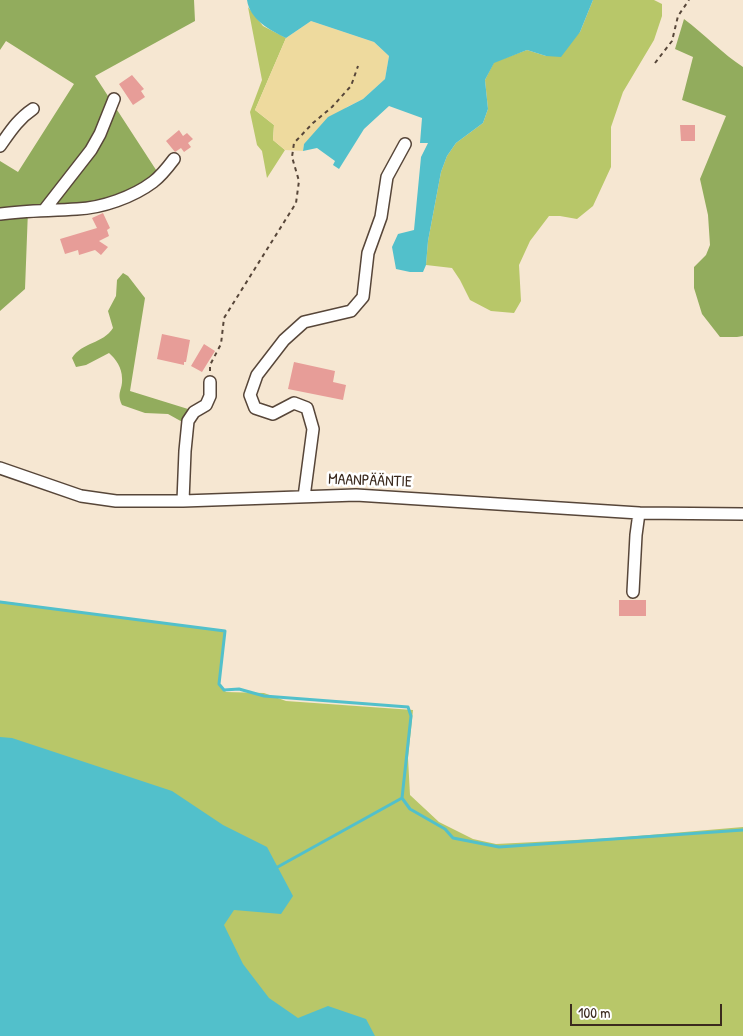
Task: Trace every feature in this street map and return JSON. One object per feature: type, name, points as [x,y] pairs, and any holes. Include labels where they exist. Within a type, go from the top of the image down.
[{"type":"street","points":[[45,209],[91,150],[100,134],[114,99]]},
{"type":"street","points":[[0,146],[14,126],[24,115],[33,109]]},
{"type":"street","points":[[304,497],[312,429],[307,408],[294,403],[273,414],[255,408],[250,395],[257,375],[284,340],[304,322],[351,311],[363,297],[368,253],[381,217],[387,177],[405,144]]},
{"type":"street","points":[[0,214],[24,210],[78,209],[102,206],[133,194],[152,183],[174,159]]},
{"type":"street","points":[[183,501],[188,421],[194,412],[206,405],[210,396],[210,382]]},
{"type":"street","name":"MAANPÄÄNTIE","points":[[0,468],[81,496],[116,501],[183,501],[356,495],[639,513],[743,514]]},
{"type":"street","points":[[633,592],[639,513]]},
{"type":"path","points":[[655,63],[672,41],[678,16],[689,0]]},
{"type":"path","points":[[210,382],[210,365],[221,344],[224,318],[296,203],[299,181],[292,158],[294,143],[351,86],[358,66]]},
{"type":"green space","points":[[0,0],[194,0],[195,21],[95,76],[160,176],[102,206],[28,210],[25,289],[0,311],[0,161],[18,172],[74,84],[6,41],[0,50]]},
{"type":"green space","points":[[593,0],[654,0],[662,4],[662,16],[654,40],[623,92],[611,127],[611,167],[593,206],[577,219],[549,216],[530,241],[519,265],[521,301],[514,313],[491,311],[470,300],[452,268],[426,265],[428,241],[441,172],[447,156],[456,143],[483,123],[488,109],[485,80],[494,62],[527,50],[546,56],[580,32]]},
{"type":"green space","points":[[248,7],[263,26],[286,38],[255,110],[274,125],[273,140],[285,150],[267,178],[262,151],[257,145],[250,112],[262,80]]},
{"type":"green space","points":[[684,19],[743,67],[743,336],[720,337],[702,314],[694,288],[694,267],[706,255],[710,245],[708,215],[700,179],[726,116],[682,100],[693,57],[675,49]]},
{"type":"green space","points":[[123,273],[128,276],[145,298],[130,391],[188,409],[186,424],[168,414],[145,413],[122,405],[120,394],[122,374],[120,367],[109,353],[86,365],[76,367],[72,358],[81,349],[104,337],[113,328],[108,311],[116,296],[117,280]]},
{"type":"green space","points":[[0,601],[225,631],[219,684],[226,692],[264,693],[286,701],[413,710],[408,758],[410,795],[439,822],[473,839],[496,844],[614,838],[743,827],[743,1036],[319,1036],[0,824]]},
{"type":"sand","points":[[311,21],[374,42],[389,56],[385,79],[363,99],[347,107],[304,144],[303,151],[285,150],[273,140],[274,125],[255,110],[286,38]]},
{"type":"water","points":[[247,0],[593,0],[580,32],[561,57],[546,56],[527,50],[494,63],[485,80],[488,109],[483,123],[456,143],[447,156],[441,172],[428,241],[426,265],[423,272],[410,272],[396,269],[392,247],[398,234],[414,230],[421,157],[428,143],[420,143],[422,118],[389,106],[364,129],[339,169],[333,165],[335,161],[317,148],[303,151],[304,144],[328,117],[363,99],[385,79],[389,56],[374,42],[311,21],[286,38],[267,28],[256,19]]},
{"type":"water","points":[[0,737],[12,738],[172,791],[223,825],[267,847],[293,896],[281,914],[234,910],[224,925],[243,964],[269,998],[298,1018],[328,1006],[366,1019],[375,1036],[0,1036]]},
{"type":"building","points":[[132,75],[144,89],[141,91],[145,97],[133,105],[119,84]]},
{"type":"building","points":[[680,125],[695,125],[695,141],[681,141]]},
{"type":"building","points":[[179,130],[183,136],[187,133],[193,139],[188,143],[191,147],[184,152],[181,148],[175,152],[166,141]]},
{"type":"building","points":[[103,213],[110,228],[107,230],[109,236],[99,241],[108,247],[101,255],[95,250],[79,255],[78,250],[65,254],[60,239],[97,228],[92,218]]},
{"type":"building","points":[[162,334],[190,340],[184,365],[157,359]]},
{"type":"building","points":[[204,344],[215,351],[202,372],[191,366]]},
{"type":"building","points":[[294,362],[335,371],[333,382],[346,385],[343,400],[288,389]]},
{"type":"building","points":[[619,600],[646,600],[646,616],[619,616]]},
{"type":"waterway","points":[[0,602],[225,631],[219,684],[224,690],[239,689],[264,696],[408,707],[411,716],[402,798],[410,809],[445,829],[453,838],[499,847],[743,830]]},
{"type":"waterway","points":[[274,869],[402,798]]}]
